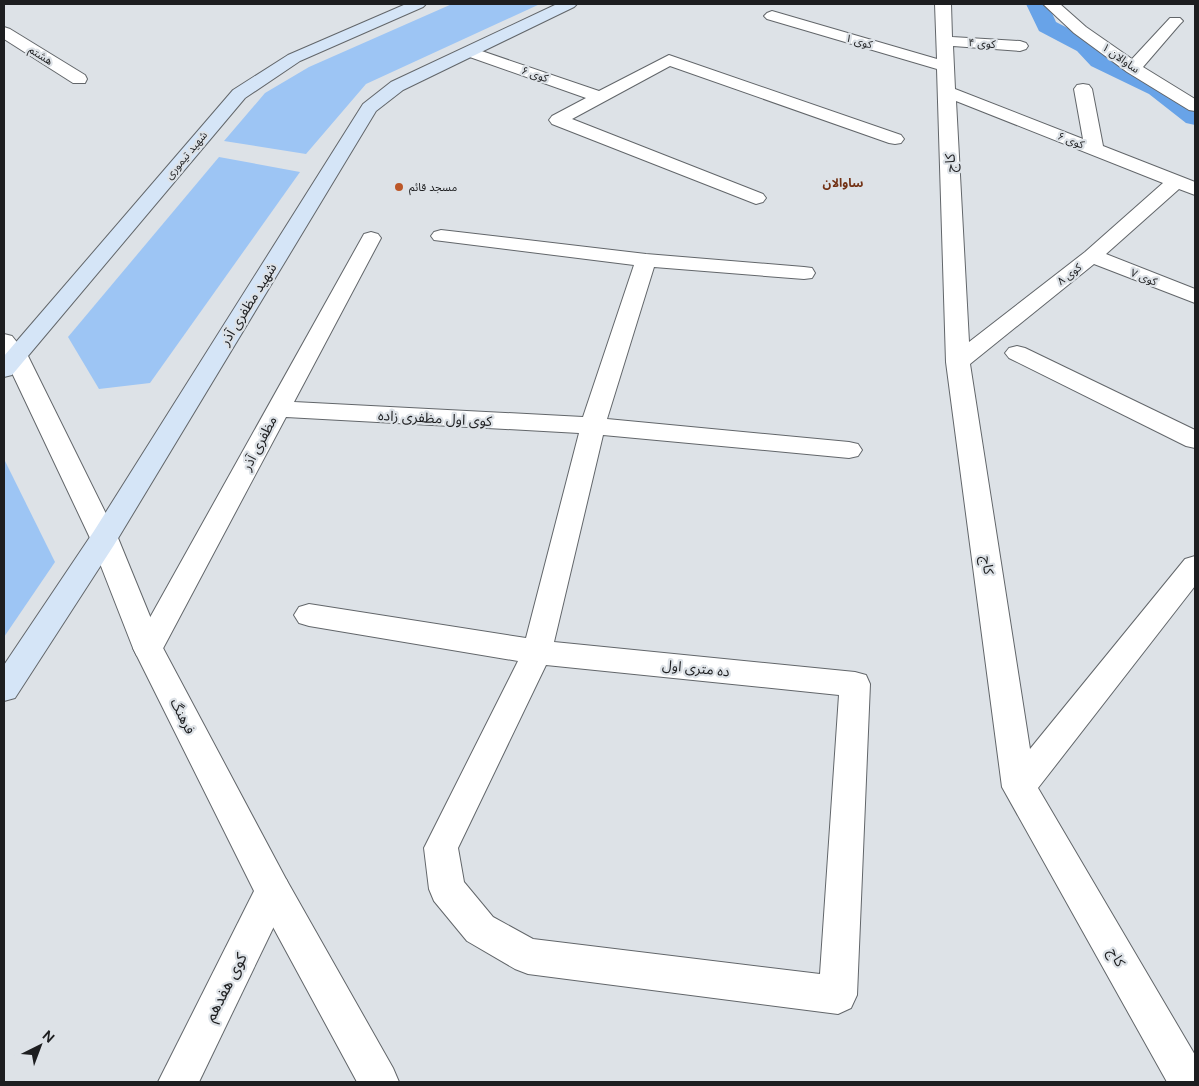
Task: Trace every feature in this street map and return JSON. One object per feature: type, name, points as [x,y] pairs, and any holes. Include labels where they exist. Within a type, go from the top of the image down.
[{"type":"main road","name":"شهید تیموری","points":[[8,356],[239,94],[294,58],[418,4]]},
{"type":"main road","name":"شهید مظفری آذر","points":[[4,689],[104,538],[369,108],[397,86],[569,4]]},
{"type":"street","name":"کوی ۱","points":[[792,4],[772,16],[946,66]]},
{"type":"street","name":"کاج","points":[[943,4],[958,362],[1020,787],[1189,1082]]},
{"type":"street","name":"ساوالان ۱","points":[[1051,4],[1080,30],[1134,68],[1195,106]]},
{"type":"street","points":[[1134,68],[1175,21]]},
{"type":"street","name":"هشتم","points":[[4,32],[79,79]]},
{"type":"street","name":"کوی ۴","points":[[944,40],[1020,46]]},
{"type":"street","name":"کوی ۶","points":[[470,52],[600,97]]},
{"type":"street","points":[[756,198],[558,120],[669,60],[895,139]]},
{"type":"street","points":[[1084,89],[1094,149]]},
{"type":"street","name":"کوی ۶","points":[[947,92],[1185,186]]},
{"type":"street","name":"کوی ۸","points":[[958,362],[1092,256],[1185,186]]},
{"type":"street","points":[[441,236],[646,260],[804,272]]},
{"type":"street","name":"مظفری آذر","points":[[148,648],[371,238]]},
{"type":"street","name":"کوی ۷","points":[[1092,256],[1195,297]]},
{"type":"street","points":[[537,652],[593,426],[646,260]]},
{"type":"street","points":[[1017,353],[1195,440]]},
{"type":"street","name":"فرهنگ","points":[[8,356],[104,538],[148,648],[273,891],[379,1082]]},
{"type":"street","name":"کوی اول مظفری زاده","points":[[278,409],[593,426],[850,450]]},
{"type":"street","points":[[1020,787],[1195,566]]},
{"type":"street","name":"ده متری اول","points":[[309,615],[537,652],[855,684],[838,995],[528,956],[480,929],[447,889],[441,848],[537,652]]},
{"type":"street","name":"کوی هفدهم","points":[[178,1082],[273,891]]},
{"type":"shaded area","points":[[452,4],[540,4],[366,84],[306,154],[224,141],[265,93],[309,67]]},
{"type":"shaded area","points":[[219,157],[300,172],[150,383],[99,389],[68,337]]},
{"type":"shaded area","points":[[4,459],[55,562],[4,637]]},
{"type":"waterway","points":[[1037,4],[1047,26],[1085,46],[1099,61],[1158,89],[1195,118]]},
{"type":"place","name":"مسجد قائم","points":[[399,187]]},
{"type":"district","name":"ساوالان","points":[[843,183]]}]
